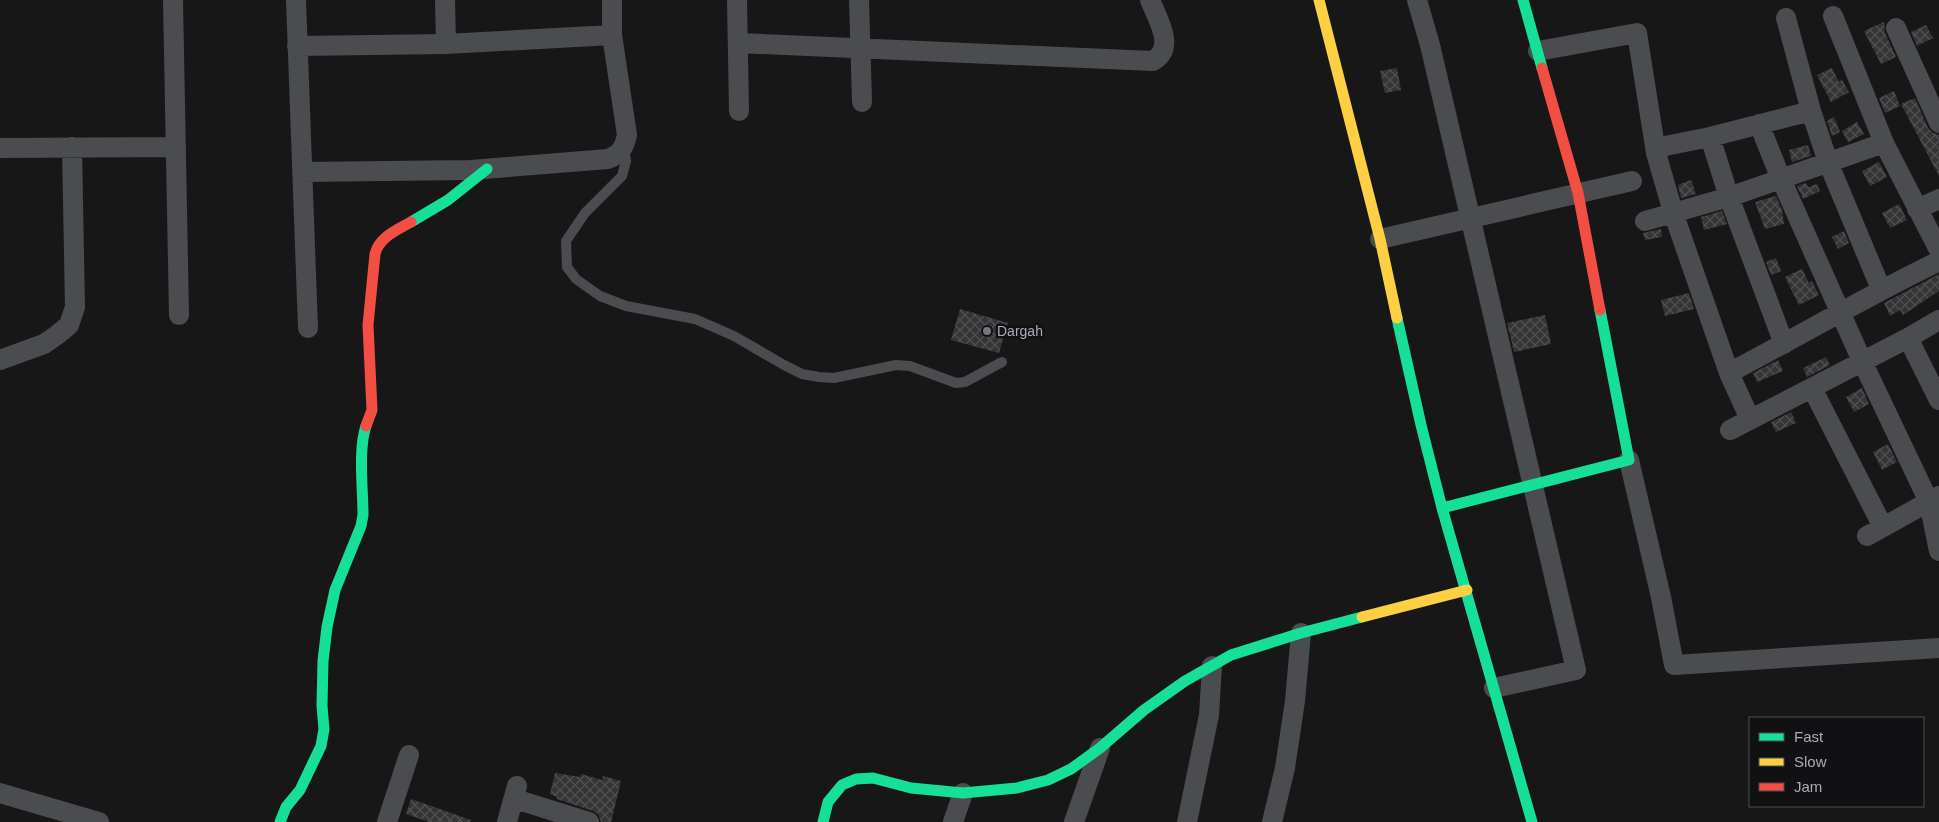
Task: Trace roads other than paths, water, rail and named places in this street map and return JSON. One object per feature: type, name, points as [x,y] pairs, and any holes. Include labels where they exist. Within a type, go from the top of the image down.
[{"type":"street","points":[[173,0],[179,315]]},
{"type":"street","points":[[296,0],[308,328]]},
{"type":"street","points":[[445,0],[446,44]]},
{"type":"street","points":[[302,172],[487,169],[608,159],[619,155],[628,135],[612,36],[612,0]]},
{"type":"street","points":[[737,0],[739,111]]},
{"type":"street","points":[[859,0],[862,102]]},
{"type":"street","points":[[738,43],[1153,61],[1164,50],[1166,42],[1150,0]]},
{"type":"street","points":[[1319,0],[1380,239],[1421,425],[1442,508],[1532,822]]},
{"type":"street","points":[[1417,0],[1430,45],[1576,670],[1494,688]]},
{"type":"street","points":[[1523,0],[1578,193],[1629,460],[1661,597],[1674,665],[1939,648]]},
{"type":"street","points":[[1833,16],[1884,143],[1939,250]]},
{"type":"street","points":[[1786,18],[1811,111],[1828,162],[1881,289]]},
{"type":"street","points":[[1896,28],[1939,123]]},
{"type":"street","points":[[1538,51],[1638,33],[1656,153],[1673,212],[1729,372],[1750,419]]},
{"type":"street","points":[[298,46],[446,44],[612,36]]},
{"type":"street","points":[[1656,153],[1657,150],[1664,146],[1710,137],[1811,111]]},
{"type":"street","points":[[1759,124],[1781,179],[1862,361],[1934,499],[1939,551]]},
{"type":"street","points":[[1710,137],[1729,196],[1784,344]]},
{"type":"street","points":[[1645,221],[1729,196],[1884,143]]},
{"type":"street","points":[[0,360],[44,344],[69,325],[75,307],[72,147]]},
{"type":"street","points":[[0,148],[176,147]]},
{"type":"street","points":[[280,822],[286,807],[300,790],[320,746],[324,728],[322,706],[323,662],[327,627],[335,590],[361,526],[363,515],[363,434],[372,410],[368,325],[374,254],[377,246],[396,229],[421,217],[448,200],[487,169]]},
{"type":"street","points":[[1380,239],[1632,181]]},
{"type":"street","points":[[1917,209],[1939,199]]},
{"type":"street","points":[[1729,372],[1784,344],[1881,289],[1939,261]]},
{"type":"street","points":[[1730,430],[1939,320]]},
{"type":"street","points":[[1908,338],[1939,400]]},
{"type":"street","points":[[1812,388],[1875,532],[1934,499]]},
{"type":"street","points":[[1442,508],[1629,460]]},
{"type":"street","points":[[823,822],[828,802],[842,785],[856,779],[873,778],[911,788],[963,794],[1017,788],[1048,780],[1071,769],[1100,748],[1144,710],[1185,681],[1231,655],[1301,633],[1467,590]]},
{"type":"street","points":[[1272,822],[1285,768],[1296,702],[1301,633]]},
{"type":"street","points":[[1187,822],[1209,715],[1212,666]]},
{"type":"street","points":[[1074,822],[1100,748]]},
{"type":"street","points":[[388,822],[409,755]]},
{"type":"street","points":[[0,792],[61,817],[99,822]]},
{"type":"street","points":[[507,822],[516,792],[589,822]]},
{"type":"street","points":[[952,822],[963,794]]},
{"type":"lane","points":[[624,147],[626,161],[622,176],[585,213],[566,241],[567,267],[576,279],[600,296],[626,306],[696,319],[763,351],[802,374],[819,378],[834,378],[896,365],[910,366],[956,382],[965,382],[1002,362]]},
{"type":"place","name":"Dargah","points":[[987,331]]}]
